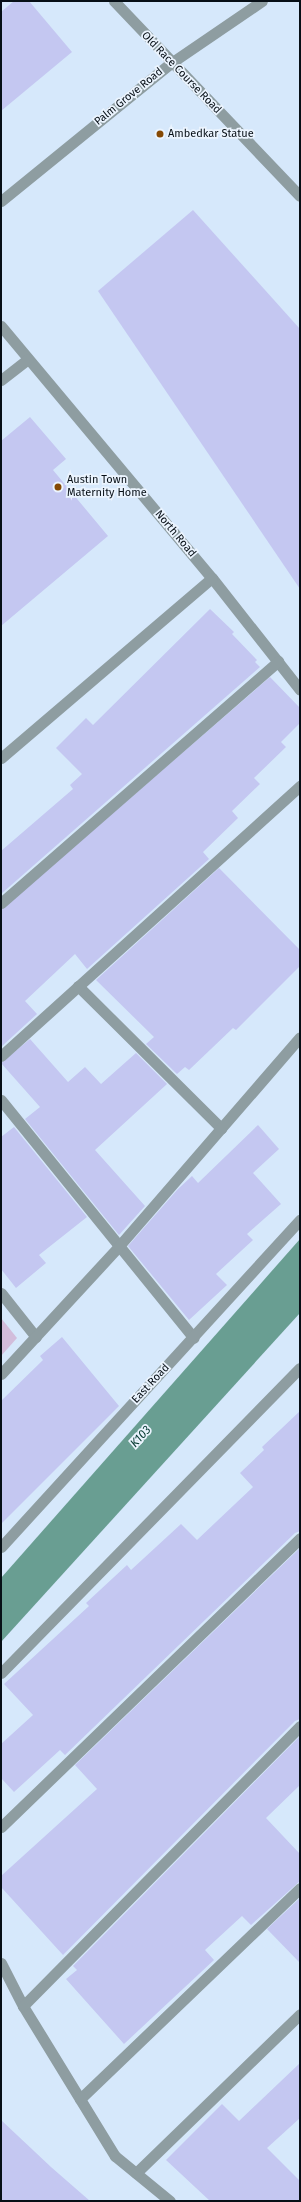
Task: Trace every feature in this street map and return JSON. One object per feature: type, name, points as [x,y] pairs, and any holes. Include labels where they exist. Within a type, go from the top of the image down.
[{"type":"street","name":"Old Race Course Road","points":[[114,1],[171,63],[300,196]]},
{"type":"street","name":"Palm Grove Road","points":[[1,201],[171,63],[262,1]]},
{"type":"street","name":"North Road","points":[[1,326],[212,578],[300,690]]},
{"type":"street","points":[[1,380],[28,359]]},
{"type":"street","points":[[1,758],[212,578]]},
{"type":"street","points":[[1,903],[278,661]]},
{"type":"street","points":[[1,1056],[300,786]]},
{"type":"street","points":[[78,986],[221,1128]]},
{"type":"street","points":[[1,1374],[119,1246],[300,1037]]},
{"type":"street","points":[[1,1100],[194,1338]]},
{"type":"street","name":"East Road","points":[[1,1547],[194,1338],[300,1220]]},
{"type":"street","points":[[1,1294],[36,1337]]},
{"type":"street","points":[[1,1673],[300,1368]]},
{"type":"street","points":[[1,1826],[300,1538]]},
{"type":"street","points":[[24,2006],[300,1726]]},
{"type":"street","points":[[80,2099],[300,1888]]},
{"type":"street","points":[[1,1963],[24,2006],[115,2156],[170,2201]]},
{"type":"street","points":[[136,2173],[300,2014]]},
{"type":"shaded area","points":[[1,1318],[17,1338],[1,1356]]},
{"type":"water","name":"K103","points":[[300,1239],[300,1313],[1,1642],[1,1578]]},
{"type":"building","points":[[14,1],[29,1],[72,52],[1,111],[1,12]]},
{"type":"building","points":[[193,210],[300,329],[300,589],[98,291]]},
{"type":"building","points":[[30,417],[66,459],[53,470],[108,536],[1,626],[1,441]]},
{"type":"building","points":[[210,609],[234,632],[232,634],[257,660],[255,662],[260,667],[1,894],[1,851],[73,789],[70,785],[82,774],[56,748],[86,718],[93,725]]},
{"type":"building","points":[[270,677],[300,708],[300,723],[281,742],[286,747],[254,778],[260,784],[232,811],[238,818],[203,852],[209,859],[87,969],[75,954],[25,1001],[37,1014],[1,1047],[1,910]]},
{"type":"building","points":[[219,868],[300,950],[300,966],[236,1030],[233,1028],[189,1070],[185,1067],[177,1074],[146,1044],[154,1037],[96,980]]},
{"type":"building","points":[[30,1039],[68,1082],[85,1067],[101,1084],[136,1053],[167,1084],[95,1150],[145,1206],[119,1235],[25,1119],[40,1107],[1,1063]]},
{"type":"building","points":[[258,1125],[279,1149],[253,1173],[281,1204],[247,1234],[253,1240],[216,1274],[227,1285],[189,1320],[128,1246],[178,1189],[192,1176],[198,1183]]},
{"type":"building","points":[[14,1127],[87,1217],[39,1255],[46,1263],[16,1288],[1,1269],[1,1137]]},
{"type":"building","points":[[62,1337],[119,1406],[1,1524],[1,1401],[43,1360],[40,1356]]},
{"type":"building","points":[[300,1411],[300,1531],[295,1533],[65,1755],[60,1750],[14,1792],[1,1778],[1,1744],[33,1715],[4,1684],[89,1606],[86,1603],[127,1565],[131,1570],[181,1524],[197,1540],[253,1487],[240,1473],[264,1450],[262,1447]]},
{"type":"building","points":[[300,1548],[300,1719],[295,1721],[63,1955],[1,1887],[1,1876],[97,1789],[75,1765]]},
{"type":"building","points":[[300,1736],[300,1785],[266,1818],[300,1854],[300,1881],[251,1925],[242,1916],[205,1950],[214,1960],[124,2044],[66,1979],[77,1970],[73,1966]]},
{"type":"building","points":[[300,1898],[300,1963],[267,1929]]},
{"type":"building","points":[[300,2063],[300,2118],[267,2148],[300,2181],[300,2201],[210,2201],[166,2160],[222,2104],[239,2121]]},
{"type":"building","points":[[1,2120],[51,2167],[90,2201],[1,2201]]},
{"type":"place","name":"Ambedkar Statue","points":[[160,134]]},
{"type":"place","name":"Austin Town Maternity Home","points":[[58,487]]}]
